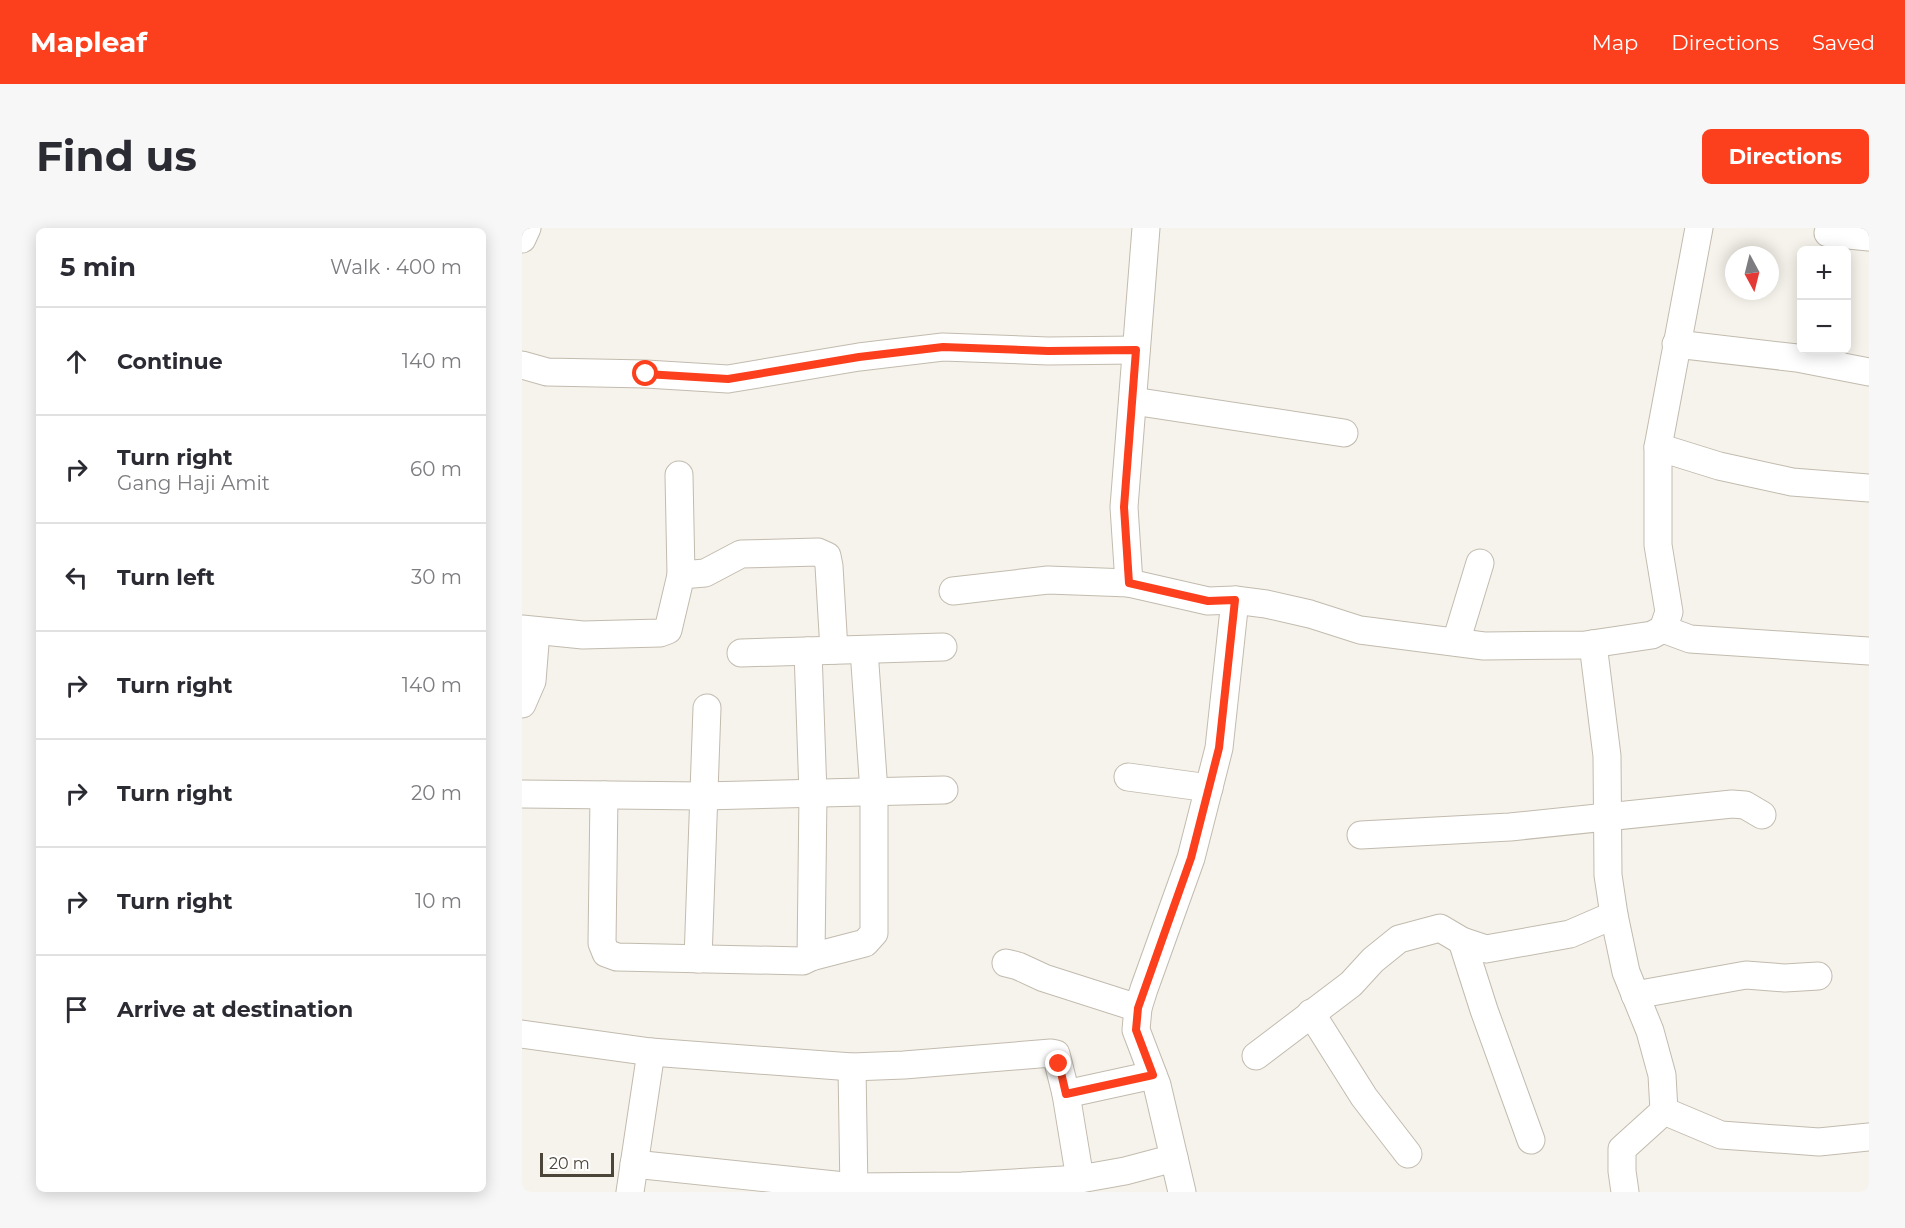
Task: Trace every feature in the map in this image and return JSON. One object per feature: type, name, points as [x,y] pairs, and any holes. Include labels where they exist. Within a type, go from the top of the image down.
[{"type":"street","points":[[522,239],[527,228]]},
{"type":"street","points":[[1129,583],[1124,507],[1146,228]]},
{"type":"street","points":[[953,591],[1048,580],[1129,583],[1208,601],[1235,600],[1266,604],[1310,614],[1360,630],[1484,646],[1593,644],[1652,635],[1663,629],[1669,612],[1658,545],[1658,447],[1699,228]]},
{"type":"street","points":[[1828,233],[1869,237]]},
{"type":"street","points":[[1676,344],[1797,358],[1869,372]]},
{"type":"street","points":[[522,365],[547,372],[646,374],[728,379],[859,357],[943,347],[1048,351],[1136,350]]},
{"type":"street","points":[[1133,401],[1344,433]]},
{"type":"street","points":[[1658,447],[1719,466],[1792,482],[1869,488]]},
{"type":"street","points":[[522,704],[532,681],[529,630],[583,635],[660,633],[668,630],[681,575],[679,475]]},
{"type":"street","points":[[681,575],[705,573],[741,554],[818,552],[827,556],[829,566],[821,651],[813,794],[811,957]]},
{"type":"street","points":[[1456,642],[1480,563]]},
{"type":"street","points":[[1182,1192],[1157,1085],[1136,1030],[1138,1008],[1191,858],[1219,748],[1235,600]]},
{"type":"street","points":[[1663,629],[1690,639],[1869,651]]},
{"type":"street","points":[[1593,644],[1607,756],[1608,875],[1614,915],[1626,972],[1650,1032],[1662,1076],[1664,1111]]},
{"type":"street","points":[[741,652],[943,647]]},
{"type":"street","points":[[604,795],[602,943],[606,953],[617,957],[803,961],[865,943],[874,933],[874,792],[864,650]]},
{"type":"street","points":[[698,959],[707,708]]},
{"type":"street","points":[[1128,777],[1209,788]]},
{"type":"street","points":[[522,794],[703,796],[944,790]]},
{"type":"street","points":[[1361,835],[1510,826],[1732,804],[1745,805],[1762,815]]},
{"type":"street","points":[[1256,1056],[1351,984],[1373,960],[1399,939],[1440,928],[1462,941],[1486,950],[1570,934],[1614,915]]},
{"type":"street","points":[[1462,941],[1484,1010],[1531,1140]]},
{"type":"street","points":[[1006,963],[1044,978],[1138,1008]]},
{"type":"street","points":[[1635,995],[1746,975],[1785,978],[1818,976]]},
{"type":"street","points":[[1311,1013],[1364,1098],[1408,1154]]},
{"type":"street","points":[[522,1034],[651,1052],[852,1067],[1056,1054],[1066,1094],[1080,1179]]},
{"type":"street","points":[[630,1192],[651,1052]]},
{"type":"street","points":[[852,1067],[854,1189]]},
{"type":"street","points":[[1066,1094],[1153,1075]]},
{"type":"street","points":[[1664,1111],[1721,1135],[1819,1142],[1869,1137]]},
{"type":"street","points":[[1625,1192],[1622,1149],[1664,1111]]},
{"type":"street","points":[[634,1164],[854,1189],[1080,1179],[1125,1171],[1174,1158]]},
{"type":"route","points":[[646,374],[728,379],[859,357],[943,347],[1048,351],[1136,350],[1124,507],[1129,583],[1208,601],[1235,600],[1219,748],[1191,858],[1138,1008],[1136,1030],[1153,1075],[1066,1094],[1059,1064]]}]
